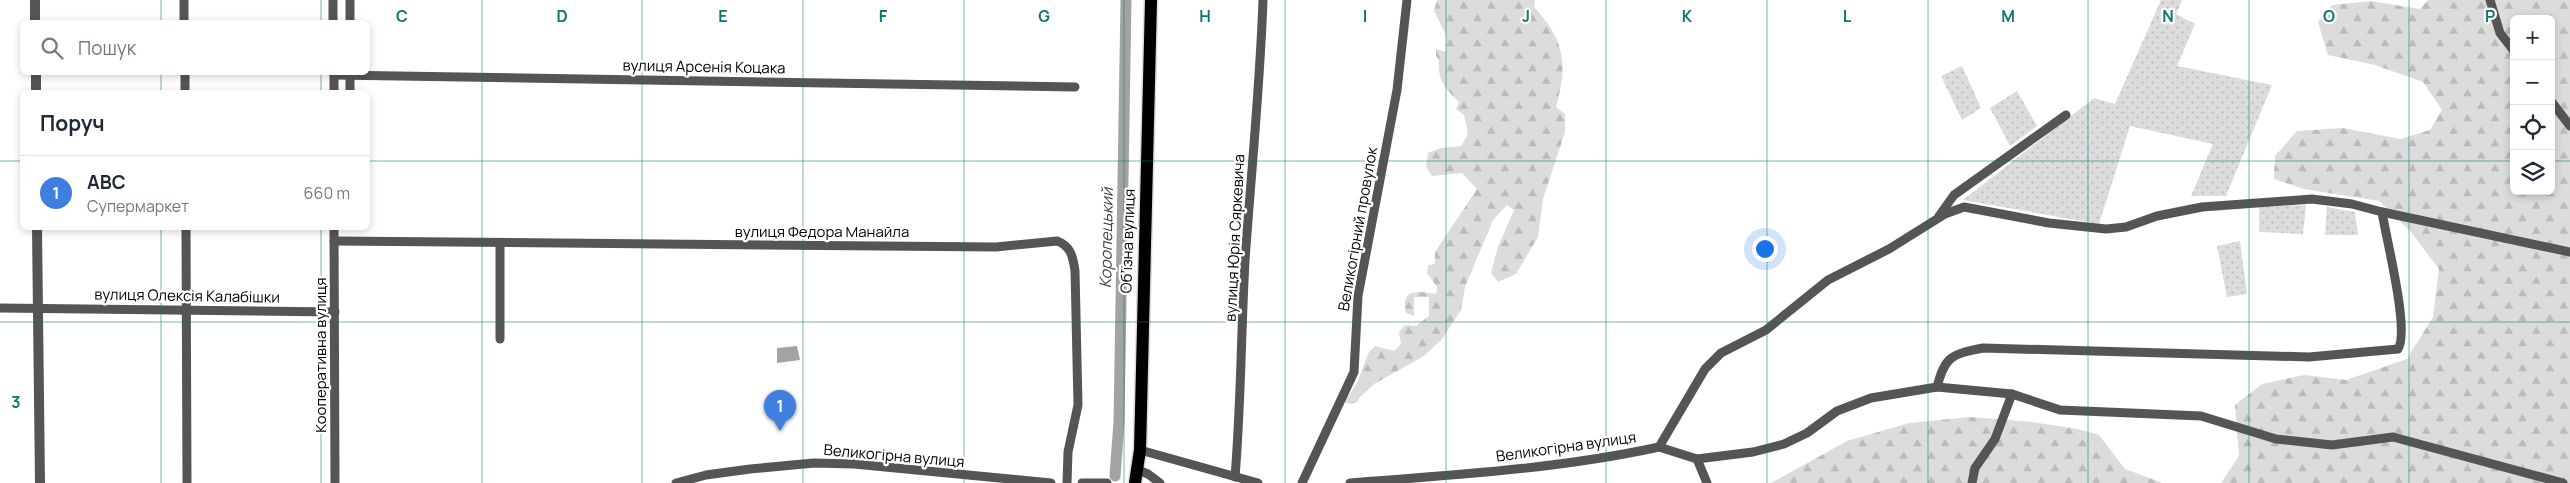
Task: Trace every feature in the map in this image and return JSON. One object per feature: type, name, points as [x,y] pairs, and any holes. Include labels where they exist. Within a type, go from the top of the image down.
[{"type":"main road","name":"Обʼїзна вулиця","points":[[1135,483],[1140,450],[1152,0]]},
{"type":"street","points":[[35,0],[35,20]]},
{"type":"street","points":[[184,0],[184,20]]},
{"type":"street","points":[[333,0],[333,20]]},
{"type":"street","points":[[350,0],[350,20]]},
{"type":"street","name":"вулиця Юрія Сяркевича","points":[[1235,477],[1241,413],[1245,262],[1260,70],[1263,0]]},
{"type":"street","name":"Великогірний провулок","points":[[1302,483],[1354,372],[1358,296],[1397,90],[1407,0]]},
{"type":"street","points":[[2490,0],[2500,33],[2510,46]]},
{"type":"street","name":"вулиця Арсенія Коцака","points":[[370,74],[1075,87]]},
{"type":"street","points":[[36,75],[36,90]]},
{"type":"street","points":[[185,75],[185,90]]},
{"type":"street","points":[[334,75],[334,90]]},
{"type":"street","points":[[350,75],[350,90]]},
{"type":"street","points":[[2554,105],[2570,126]]},
{"type":"street","points":[[1936,220],[1954,195],[2066,115]]},
{"type":"street","name":"Великогірна вулиця","points":[[1350,483],[1491,471],[1614,457],[1659,447],[1705,369],[1721,353],[1766,330],[1828,280],[1889,249],[1936,220],[1964,206],[2049,223],[2106,229],[2126,227],[2156,216],[2202,208],[2312,199],[2352,204],[2570,252]]},
{"type":"street","points":[[1937,387],[1942,367],[1958,353],[1983,348],[2310,357],[2398,349],[2402,344],[2402,324],[2382,212]]},
{"type":"street","points":[[37,230],[40,483]]},
{"type":"street","points":[[186,230],[187,483]]},
{"type":"street","name":"Кооперативна вулиця","points":[[334,230],[335,483]]},
{"type":"street","name":"вулиця Федора Манайла","points":[[334,241],[996,247],[1057,241],[1066,244],[1073,259],[1075,271],[1078,405],[1066,467],[1067,483]]},
{"type":"street","points":[[500,243],[500,339]]},
{"type":"street","name":"вулиця Олексія Калабішки","points":[[0,308],[334,312]]},
{"type":"street","points":[[1659,447],[1697,459],[1753,452],[1784,444],[1807,434],[1837,411],[1871,398],[1937,387],[2012,394],[2060,410],[2201,416],[2276,439],[2332,445],[2393,438],[2563,483]]},
{"type":"street","points":[[1972,483],[1975,468],[1995,439],[2012,394]]},
{"type":"street","points":[[1140,450],[1258,483]]},
{"type":"street","points":[[1697,459],[1707,483]]},
{"type":"street","name":"Великогірна вулиця","points":[[676,483],[706,475],[750,468],[814,463],[894,468],[1051,483]]},
{"type":"street","points":[[1138,470],[1148,474],[1160,483]]},
{"type":"street","points":[[1082,483],[1107,483]]},
{"type":"green space","points":[[1437,0],[1535,0],[1534,7],[1552,31],[1561,53],[1562,78],[1556,107],[1565,114],[1565,132],[1543,199],[1538,237],[1516,274],[1498,282],[1491,273],[1498,247],[1514,210],[1507,205],[1493,220],[1465,287],[1461,310],[1442,339],[1424,356],[1374,384],[1357,402],[1351,404],[1344,403],[1357,383],[1369,352],[1375,346],[1394,351],[1401,344],[1399,332],[1405,325],[1416,326],[1429,316],[1429,297],[1414,297],[1414,316],[1406,313],[1406,299],[1408,295],[1417,292],[1436,294],[1437,287],[1427,273],[1428,265],[1435,264],[1435,252],[1477,189],[1462,173],[1432,176],[1426,167],[1428,153],[1441,148],[1461,146],[1468,134],[1464,115],[1456,109],[1459,102],[1446,88],[1439,73],[1439,60],[1436,56],[1436,49],[1446,52],[1446,35],[1434,11]]},
{"type":"green space","points":[[2161,0],[2182,0],[2176,14],[2195,24],[2177,66],[2272,85],[2226,196],[2191,196],[2213,144],[2130,126],[2099,224],[1963,200],[2094,98],[2115,104]]},
{"type":"green space","points":[[2428,0],[2570,0],[2570,483],[2221,483],[2239,456],[2235,405],[2262,384],[2304,375],[2346,380],[2407,359],[2433,317],[2439,269],[2411,232],[2379,201],[2304,189],[2274,179],[2275,156],[2297,131],[2343,128],[2400,139],[2430,130],[2442,110],[2423,82],[2375,65],[2328,55],[2318,22],[2332,5],[2371,1],[2420,9]]},
{"type":"green space","points":[[1962,66],[1981,108],[1962,120],[1941,76]]},
{"type":"green space","points":[[2017,91],[2037,126],[2010,146],[1990,108]]},
{"type":"green space","points":[[2306,205],[2303,234],[2259,232],[2259,207]]},
{"type":"green space","points":[[2327,207],[2355,212],[2358,235],[2325,235]]},
{"type":"green space","points":[[2240,241],[2247,294],[2227,297],[2217,246]]},
{"type":"green space","points":[[1971,417],[2032,422],[2078,429],[2099,435],[2125,469],[2163,483],[1771,483],[1847,441],[1909,423]]},
{"type":"shaded area","points":[[797,346],[800,360],[777,363],[777,348]]},
{"type":"waterway","name":"Коропецький","points":[[1115,476],[1119,422],[1126,0]]},
{"type":"place","name":"АВС","points":[[780,431]]}]
